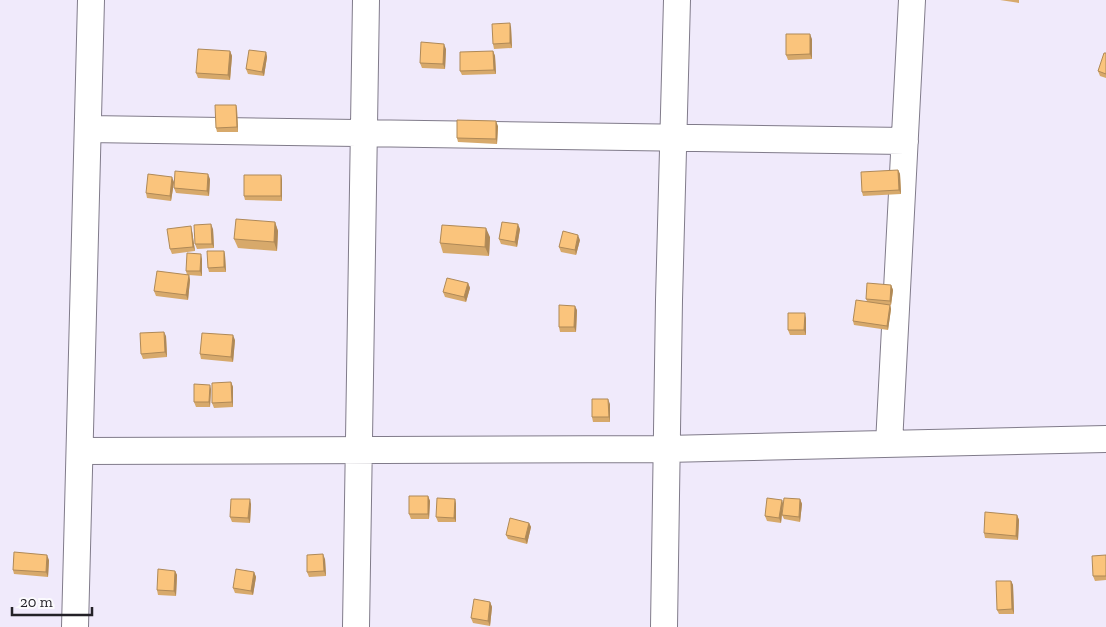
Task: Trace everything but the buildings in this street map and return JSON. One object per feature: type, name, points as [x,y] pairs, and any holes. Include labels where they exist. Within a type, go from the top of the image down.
[{"type":"street","points":[[76,627],[92,0]]},
{"type":"street","points":[[356,627],[366,0]]},
{"type":"street","points":[[664,627],[666,449],[677,0]]},
{"type":"street","points":[[890,444],[912,0]]},
{"type":"street","points":[[88,129],[905,141]]},
{"type":"street","points":[[80,451],[666,449],[1106,439]]}]
